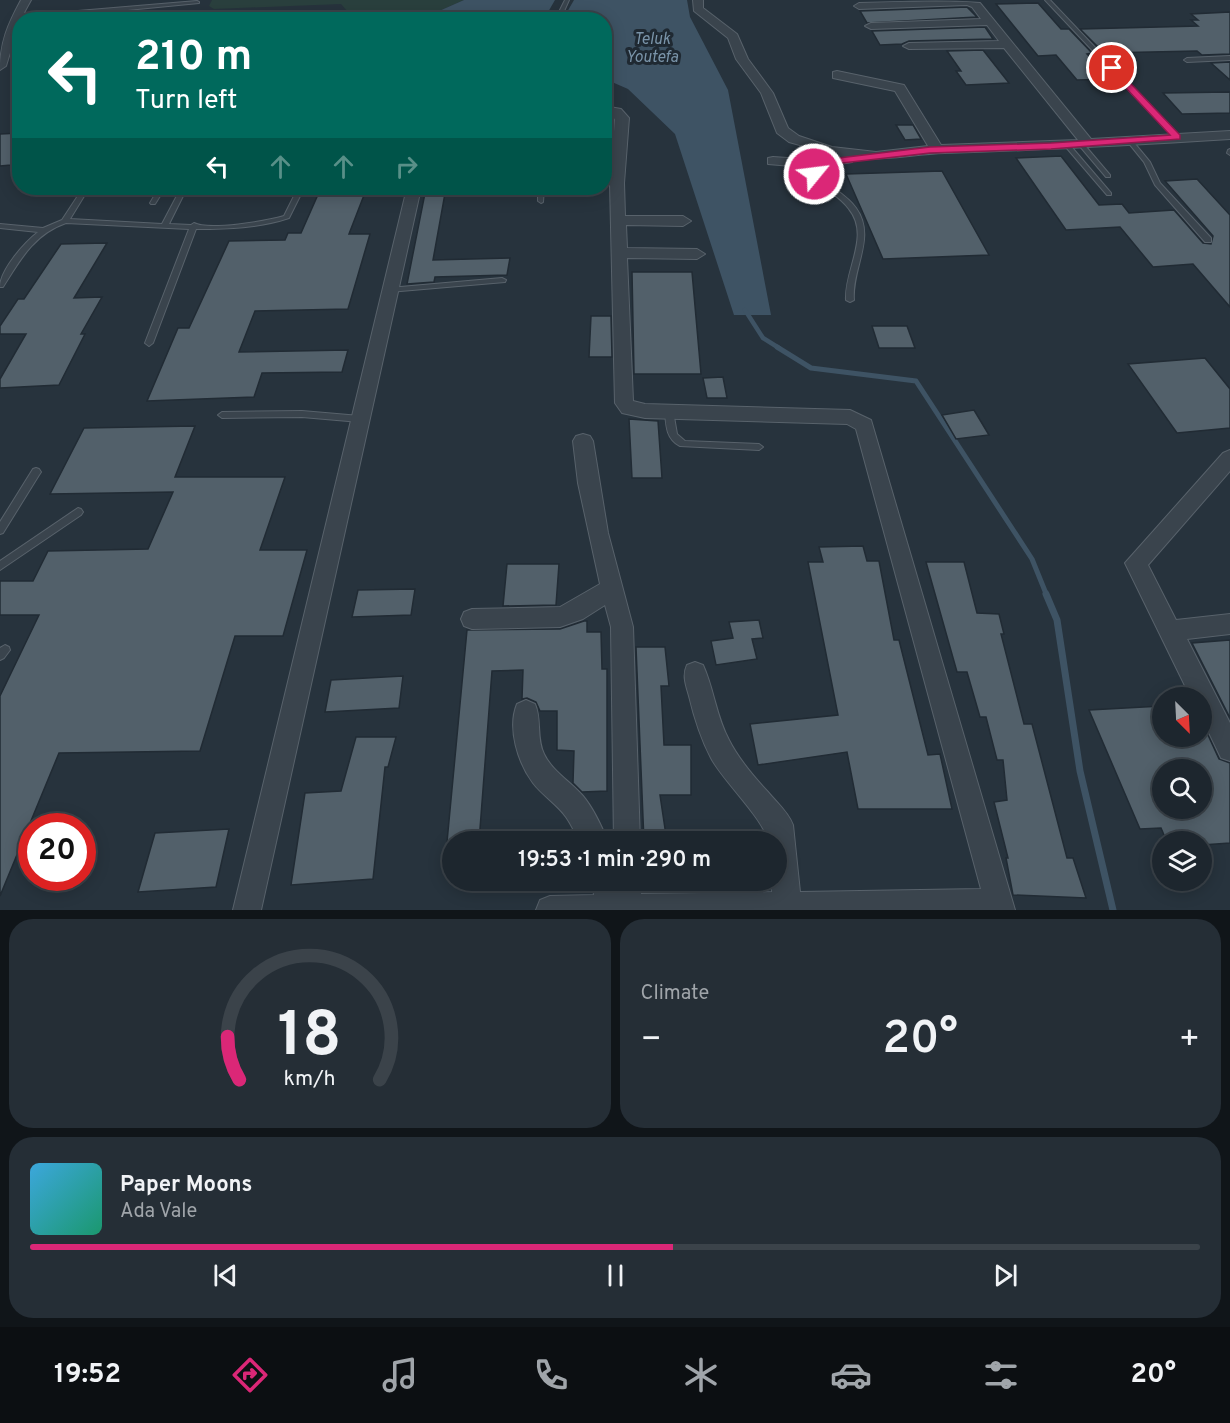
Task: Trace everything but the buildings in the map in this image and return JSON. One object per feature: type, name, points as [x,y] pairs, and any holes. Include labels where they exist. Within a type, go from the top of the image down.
[{"type":"street","points":[[698,0],[698,9],[733,36],[742,59],[767,93],[782,130],[794,139],[820,148],[876,156]]},
{"type":"street","points":[[859,6],[968,2],[976,5],[1078,144]]},
{"type":"street","points":[[871,26],[988,22]]},
{"type":"street","points":[[0,66],[12,27]]},
{"type":"street","points":[[909,46],[1005,44]]},
{"type":"street","points":[[837,75],[900,88],[937,149]]},
{"type":"street","points":[[550,910],[1000,907],[864,426],[850,417],[669,411],[629,408],[624,403],[617,183],[622,118],[612,111]]},
{"type":"street","points":[[773,161],[822,163],[937,149],[1230,136]]},
{"type":"street","points":[[247,910],[412,195]]},
{"type":"street","points":[[618,220],[682,221]]},
{"type":"street","points":[[620,252],[697,254]]},
{"type":"street","points":[[583,441],[588,483],[613,588],[624,648],[627,831]]},
{"type":"street","points":[[1230,458],[1136,563],[1230,749]]},
{"type":"street","points":[[472,619],[560,617],[575,612],[613,588]]},
{"type":"street","points":[[1169,631],[1230,624]]},
{"type":"street","points":[[695,673],[720,750],[743,783],[780,825],[792,907]]},
{"type":"street","points":[[526,712],[526,738],[533,760],[543,775],[575,807],[589,831]]},
{"type":"street","points":[[611,891],[619,909]]},
{"type":"street","points":[[619,909],[624,891]]},
{"type":"lane","points":[[1047,0],[1177,137]]},
{"type":"lane","points":[[96,12],[197,2]]},
{"type":"lane","points":[[26,5],[65,12]]},
{"type":"lane","points":[[1187,60],[1230,58]]},
{"type":"lane","points":[[1129,140],[1147,162],[1157,184],[1208,240]]},
{"type":"lane","points":[[1078,144],[1108,176]]},
{"type":"lane","points":[[1078,144],[1094,174],[1109,194]]},
{"type":"lane","points":[[822,163],[816,168],[814,174],[851,202],[861,226],[861,246],[849,291],[850,300]]},
{"type":"lane","points":[[65,221],[82,195]]},
{"type":"lane","points":[[153,203],[158,195]]},
{"type":"lane","points":[[165,225],[180,195]]},
{"type":"lane","points":[[0,285],[31,241],[42,230],[65,221],[238,226],[278,222],[287,217],[298,195]]},
{"type":"lane","points":[[541,195],[541,201]]},
{"type":"lane","points":[[149,343],[194,225]]},
{"type":"lane","points":[[0,226],[42,230]]},
{"type":"lane","points":[[389,290],[502,280]]},
{"type":"lane","points":[[669,411],[672,434],[677,442],[759,447]]},
{"type":"lane","points":[[222,415],[302,414],[360,418]]},
{"type":"lane","points":[[0,530],[36,472]]},
{"type":"lane","points":[[0,566],[78,512]]},
{"type":"green space","points":[[212,0],[464,0],[438,12],[348,12],[341,4],[214,9],[209,6]]},
{"type":"water","points":[[464,0],[555,0],[548,12],[439,11]]},
{"type":"water","name":"Teluk Youtefa","points":[[574,0],[687,0],[690,17],[728,90],[771,315],[734,315],[675,134],[628,89],[612,82],[612,12],[567,12]]},
{"type":"waterway","points":[[745,310],[763,338],[779,348]]},
{"type":"waterway","points":[[777,347],[811,368],[916,381],[1032,559],[1047,596]]},
{"type":"waterway","points":[[1046,594],[1057,620],[1080,771],[1113,910]]},
{"type":"route","points":[[814,174],[816,168],[822,163],[930,150],[1051,146],[1177,137],[1112,68]]}]
